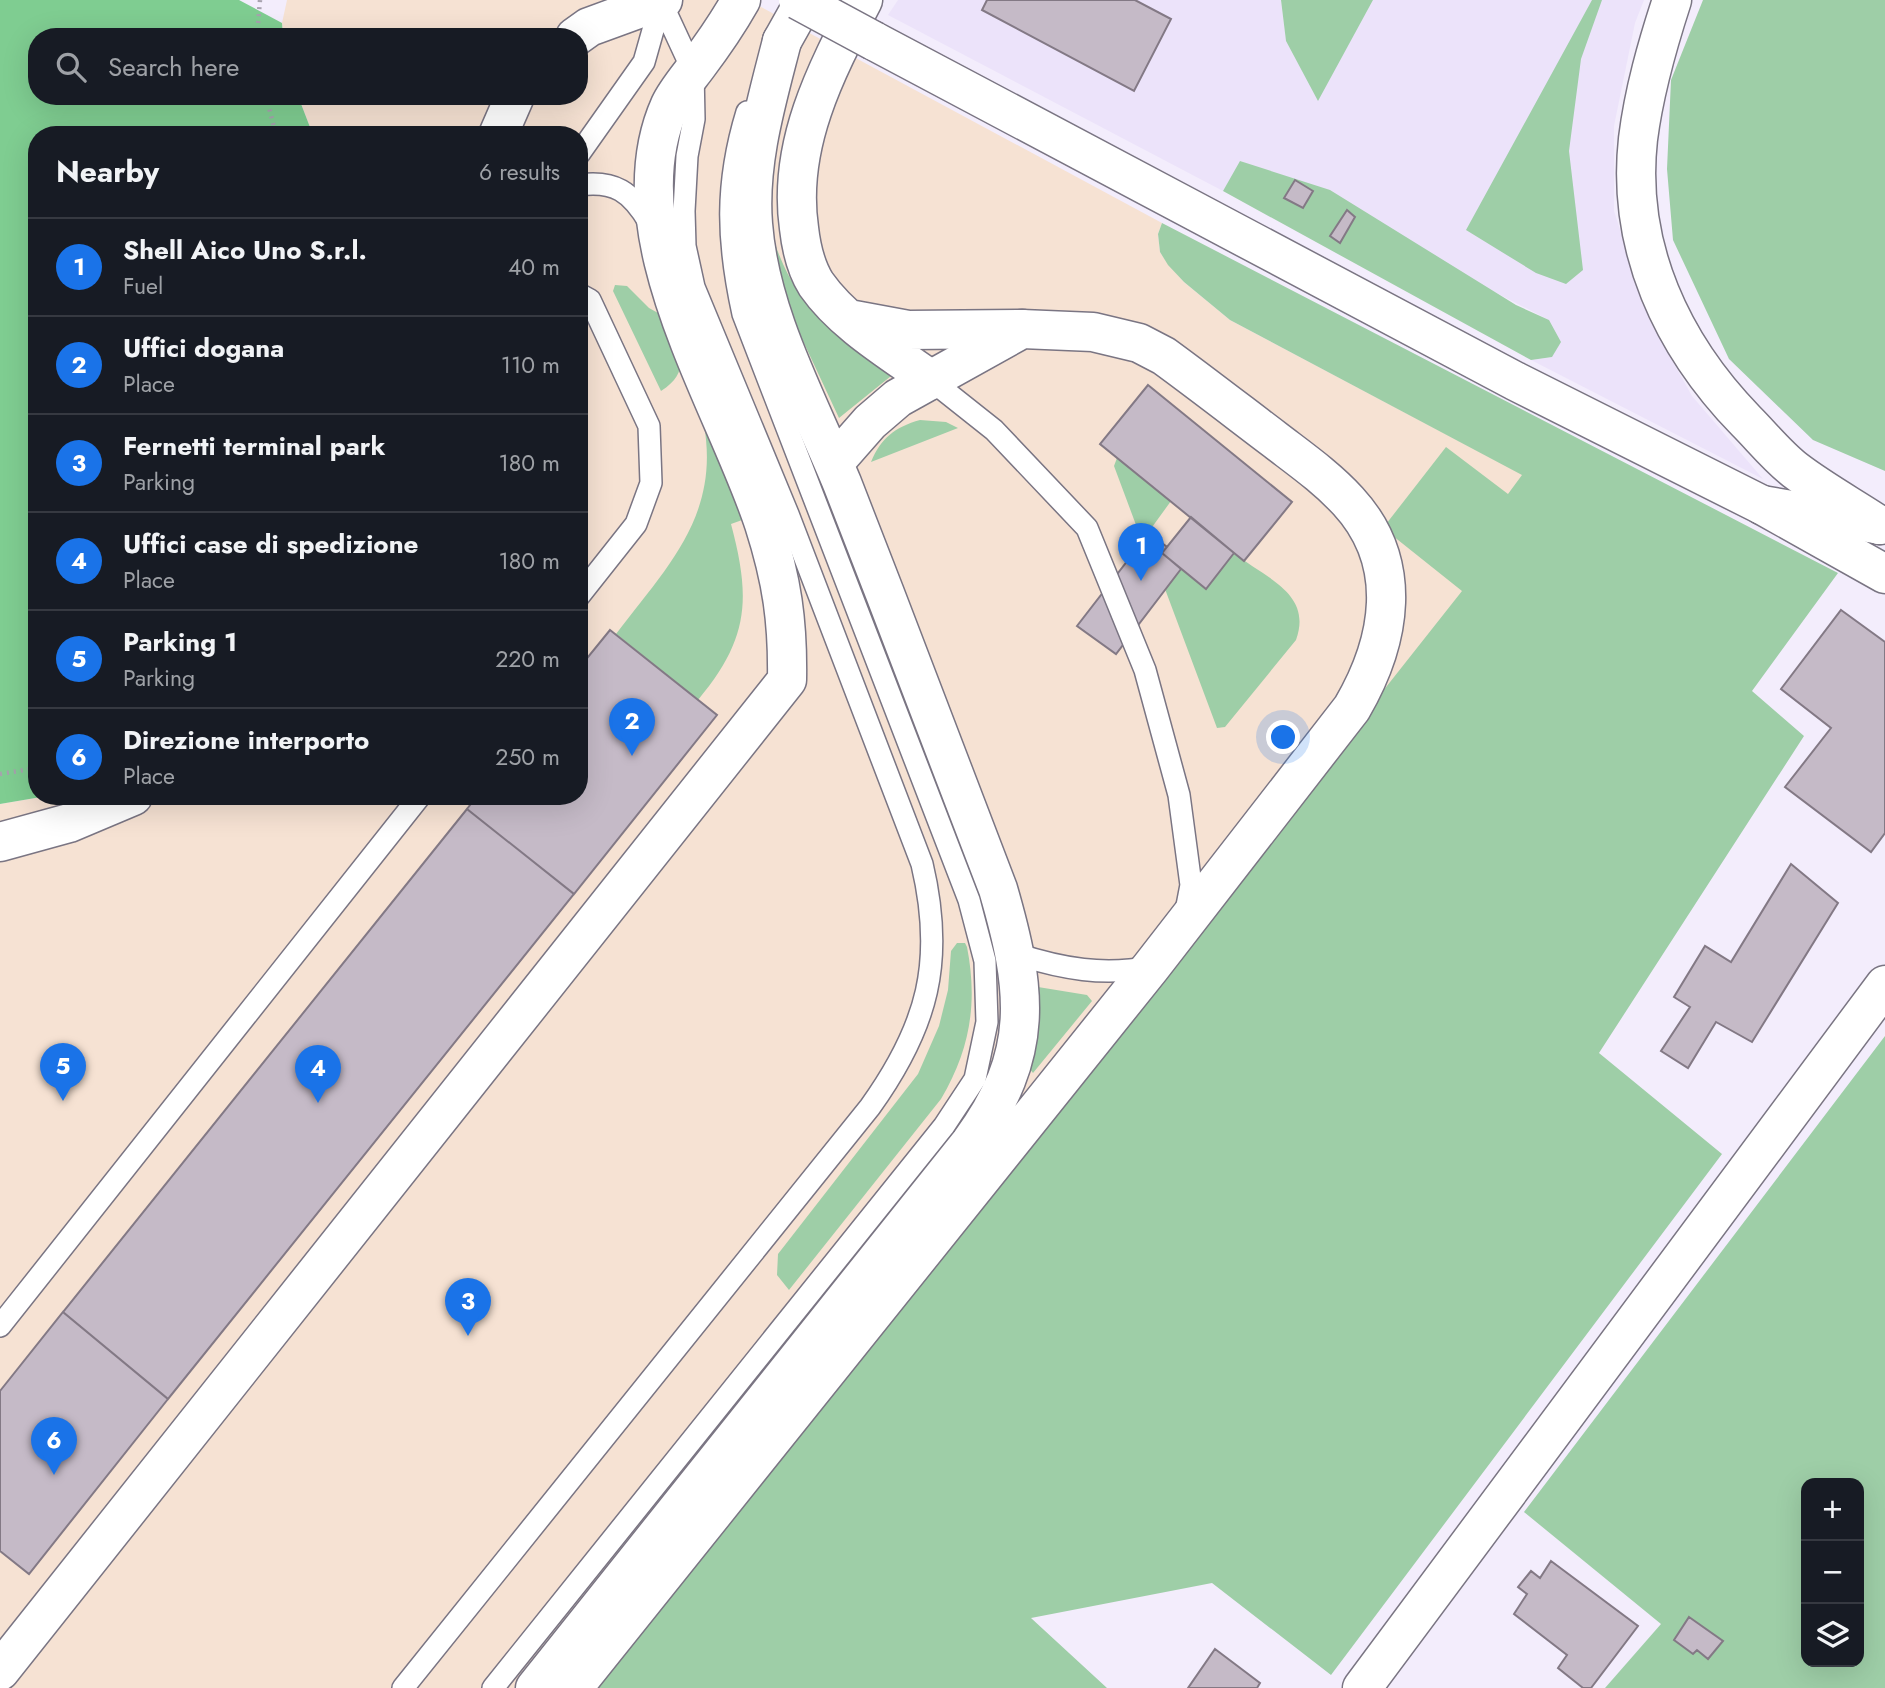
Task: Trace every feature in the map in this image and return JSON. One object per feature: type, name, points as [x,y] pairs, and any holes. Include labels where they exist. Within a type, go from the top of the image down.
[{"type":"main road","points":[[0,1671],[787,681],[788,624],[764,523],[668,282],[655,233],[653,201],[657,148],[670,105],[741,0]]},
{"type":"main road","points":[[798,0],[1504,375],[1762,505],[1885,574]]},
{"type":"main road","points":[[535,1688],[989,1118],[1004,1087],[1013,1058],[1021,985],[1016,954],[998,889],[834,463],[785,348],[758,261],[752,222],[758,144],[782,41],[805,0]]},
{"type":"main road","points":[[863,0],[835,54],[803,134],[796,183],[801,247],[814,281],[850,320],[931,380]]},
{"type":"main road","points":[[1672,0],[1651,68],[1638,141],[1638,215],[1659,296],[1696,362],[1728,402],[1794,469],[1883,527]]},
{"type":"main road","points":[[588,28],[662,1]]},
{"type":"main road","points":[[502,126],[511,105]]},
{"type":"main road","points":[[573,1688],[1183,927],[1352,708],[1370,677],[1381,640],[1386,605],[1385,567],[1370,532],[1349,502],[1323,476],[1164,356],[1139,343],[1093,332],[1023,329],[908,330],[850,320]]},
{"type":"main road","points":[[834,463],[870,422],[898,398],[1023,329]]},
{"type":"main road","points":[[1762,505],[1883,527]]},
{"type":"main road","points":[[0,842],[69,823],[112,805]]},
{"type":"main road","points":[[1362,1688],[1885,985]]},
{"type":"lane","points":[[403,1688],[870,1107],[900,1065],[918,1024],[927,987],[934,940],[930,900],[922,864],[779,490],[694,287],[685,246],[684,211],[687,156],[694,119],[693,71],[662,1]]},
{"type":"lane","points":[[588,141],[644,62],[662,1]]},
{"type":"lane","points":[[493,1688],[944,1126],[975,1079],[987,1022],[985,961],[969,900],[743,314],[732,265],[728,226],[737,145],[748,109],[782,41]]},
{"type":"lane","points":[[588,184],[602,182],[635,198],[655,233]]},
{"type":"lane","points":[[588,299],[649,426],[651,483],[636,524],[588,585]]},
{"type":"lane","points":[[931,380],[994,430],[1087,528],[1145,670],[1179,795],[1191,885],[1183,927]]},
{"type":"lane","points":[[0,1326],[413,805]]},
{"type":"lane","points":[[1016,954],[1057,967],[1093,973],[1151,967]]},
{"type":"path","points":[[258,28],[260,0]]},
{"type":"path","points":[[268,105],[273,126]]},
{"type":"path","points":[[0,774],[28,769]]},
{"type":"shaded area","points":[[287,0],[748,0],[1162,223],[1158,234],[1160,252],[1168,264],[1184,282],[1230,320],[1559,494],[617,1688],[0,1688],[0,804],[28,799],[28,805],[588,805],[588,126],[310,126],[301,105],[588,105],[588,28],[282,28]]},
{"type":"shaded area","points":[[898,0],[1281,0],[1286,41],[1318,100],[1373,0],[1644,0],[1635,23],[1614,126],[1614,211],[1649,319],[1692,396],[1763,479],[1531,360],[1552,357],[1549,320],[1241,161],[1223,191],[888,15]]},
{"type":"green space","points":[[0,0],[239,0],[282,23],[282,28],[28,28],[28,105],[301,105],[310,126],[28,126],[28,799],[0,804]]},
{"type":"green space","points":[[1281,0],[1373,0],[1318,101],[1286,41]]},
{"type":"green space","points":[[1592,0],[1602,0],[1581,59],[1569,151],[1583,270],[1566,284],[1536,273],[1466,230]]},
{"type":"green space","points":[[1703,0],[1885,0],[1885,471],[1813,440],[1729,359],[1673,240],[1667,169],[1671,80]]},
{"type":"green space","points":[[1240,161],[1330,190],[1516,305],[1549,320],[1561,342],[1552,357],[1531,360],[1223,191]]},
{"type":"green space","points":[[1162,223],[1838,573],[1752,691],[1804,736],[1599,1053],[1722,1154],[1331,1675],[1212,1583],[1031,1618],[1107,1688],[595,1688],[1462,591],[1383,528],[1446,447],[1508,494],[1522,475],[1230,320],[1168,265],[1160,252],[1158,234]]},
{"type":"green space","points":[[771,230],[780,257],[803,298],[835,329],[896,372],[839,418],[783,298]]},
{"type":"green space","points":[[615,285],[627,286],[649,308],[669,319],[679,349],[680,367],[671,383],[661,391],[613,291]]},
{"type":"green space","points":[[920,420],[946,422],[958,428],[871,462],[884,440],[903,426]]},
{"type":"green space","points":[[704,425],[745,519],[731,524],[743,597],[736,637],[715,678],[698,700],[616,634],[654,586],[685,538],[697,513],[704,487],[707,457]]},
{"type":"green space","points":[[1117,458],[1171,501],[1142,541],[1114,466]]},
{"type":"green space","points":[[1234,553],[1283,588],[1298,610],[1299,624],[1296,640],[1225,727],[1217,728],[1165,589],[1181,569],[1206,589]]},
{"type":"green space","points":[[957,943],[965,943],[967,947],[972,987],[965,1044],[951,1081],[941,1099],[789,1290],[777,1275],[778,1254],[918,1074],[939,1026],[948,990],[951,951]]},
{"type":"green space","points":[[1038,987],[1087,995],[1092,1001],[1033,1073],[1028,1067]]},
{"type":"green space","points":[[1885,1036],[1885,1688],[1605,1688],[1661,1624],[1524,1512]]},
{"type":"building","points":[[987,0],[1135,0],[1171,19],[1134,91],[982,10]]},
{"type":"building","points":[[1295,180],[1313,191],[1303,208],[1284,198]]},
{"type":"building","points":[[1347,210],[1355,217],[1340,243],[1330,236]]},
{"type":"building","points":[[1148,385],[1292,502],[1244,561],[1100,444]]},
{"type":"building","points":[[1191,517],[1234,553],[1206,589],[1162,553]]},
{"type":"building","points":[[1149,533],[1167,547],[1162,553],[1181,569],[1116,654],[1077,626]]},
{"type":"building","points":[[1841,610],[1885,642],[1885,833],[1871,852],[1785,787],[1831,728],[1781,689]]},
{"type":"building","points":[[610,630],[717,715],[574,894],[467,809],[470,805],[588,805],[588,657]]},
{"type":"building","points":[[467,809],[574,894],[168,1399],[63,1312]]},
{"type":"building","points":[[1791,864],[1838,903],[1752,1042],[1716,1022],[1688,1068],[1661,1051],[1690,1007],[1674,997],[1705,946],[1731,962]]},
{"type":"building","points":[[63,1312],[168,1399],[29,1574],[0,1551],[0,1391]]},
{"type":"building","points":[[1551,1561],[1638,1626],[1591,1688],[1583,1688],[1558,1668],[1567,1655],[1514,1614],[1527,1594],[1518,1587],[1531,1571],[1540,1578]]},
{"type":"building","points":[[1689,1617],[1723,1641],[1708,1659],[1697,1650],[1693,1654],[1674,1640]]},
{"type":"building","points":[[1215,1649],[1260,1683],[1257,1688],[1188,1688]]},
{"type":"place","name":"Shell Aico Uno S.r.l.","points":[[1141,581]]},
{"type":"place","name":"Uffici dogana","points":[[632,756]]},
{"type":"place","name":"Parking 1","points":[[63,1101]]},
{"type":"place","name":"Uffici case di spedizione","points":[[318,1103]]},
{"type":"place","name":"Fernetti terminal park","points":[[468,1336]]},
{"type":"place","name":"Direzione interporto","points":[[54,1475]]}]
